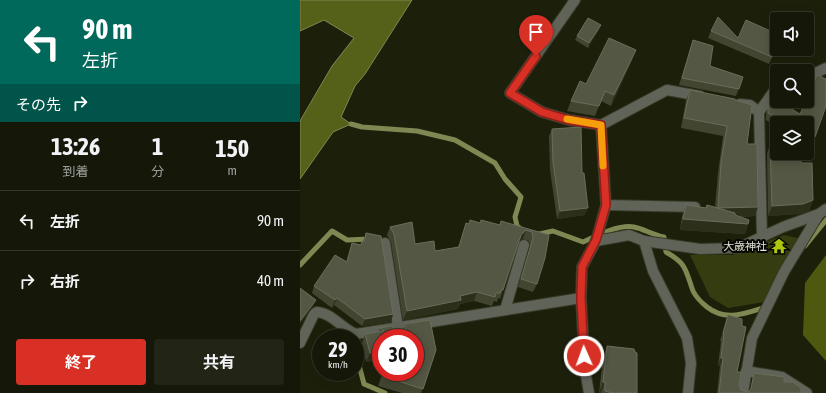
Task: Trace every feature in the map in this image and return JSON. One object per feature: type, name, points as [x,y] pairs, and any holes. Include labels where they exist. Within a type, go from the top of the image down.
[{"type":"street","points":[[575,0],[510,93],[542,112],[569,120],[601,125],[667,90],[710,98]]},
{"type":"street","points":[[814,74],[826,68]]},
{"type":"street","points":[[762,238],[758,112],[770,96]]},
{"type":"street","points":[[730,102],[750,105],[758,112]]},
{"type":"street","points":[[589,393],[585,370],[581,298],[582,267],[596,240],[606,205],[601,125]]},
{"type":"street","points":[[606,205],[695,207]]},
{"type":"street","points":[[596,240],[630,235],[644,241],[700,249],[738,248],[783,227],[823,211]]},
{"type":"street","points":[[743,393],[752,338],[784,272],[823,211]]},
{"type":"street","points":[[644,241],[653,271],[687,338],[691,362],[688,393]]},
{"type":"street","points":[[385,243],[396,329]]},
{"type":"street","points":[[505,310],[524,245]]},
{"type":"street","points":[[406,329],[505,310],[581,298]]},
{"type":"street","points":[[300,343],[314,314],[317,312],[324,312],[356,334],[372,333]]},
{"type":"street","points":[[746,372],[782,377],[807,393]]},
{"type":"shaded area","points":[[300,0],[412,0],[365,74],[355,86],[341,117],[351,124],[333,132],[300,179],[300,121],[332,66],[354,38],[324,20],[300,31]]},
{"type":"shaded area","points":[[784,235],[798,238],[764,302],[728,308],[710,297],[690,255],[732,255]]},
{"type":"shaded area","points":[[826,255],[826,361],[803,335],[805,283]]},
{"type":"building","points":[[718,17],[738,38],[746,20],[770,31],[770,56],[772,56],[772,57],[711,31]]},
{"type":"building","points":[[588,18],[601,25],[589,43],[577,36]]},
{"type":"building","points":[[609,38],[636,50],[614,95],[605,91],[599,106],[571,101],[580,81],[586,84]]},
{"type":"building","points":[[693,40],[713,46],[710,66],[743,77],[739,89],[682,78]]},
{"type":"building","points":[[817,75],[826,79],[826,106],[815,137],[814,116],[773,116],[768,113],[768,107],[770,104],[770,108],[790,108],[800,114],[803,108],[814,108],[814,82]]},
{"type":"building","points":[[690,90],[735,99],[752,105],[747,144],[757,144],[758,207],[718,208],[721,163],[727,126],[684,118]]},
{"type":"building","points":[[581,127],[582,173],[584,173],[588,208],[560,211],[553,162],[552,129]]},
{"type":"building","points":[[771,160],[801,160],[801,163],[812,163],[813,200],[803,204],[772,206]]},
{"type":"building","points":[[686,205],[706,208],[707,205],[735,213],[735,215],[749,220],[748,224],[683,219]]},
{"type":"building","points":[[470,220],[480,223],[481,220],[500,225],[501,221],[549,235],[545,258],[537,284],[521,279],[533,238],[532,232],[526,230],[521,235],[503,290],[501,290],[500,293],[496,293],[495,297],[477,292],[460,296],[461,300],[407,311],[394,234],[390,227],[412,222],[415,244],[434,241],[435,251],[459,247],[466,223],[469,224]]},
{"type":"building","points":[[366,233],[381,236],[393,314],[365,319],[337,298],[335,300],[314,286],[335,255],[347,262],[352,243],[361,245],[362,241],[364,242]]},
{"type":"building","points":[[300,288],[316,300],[300,321]]},
{"type":"building","points":[[728,315],[742,319],[742,326],[746,327],[737,372],[741,372],[739,385],[741,390],[748,392],[751,389],[754,373],[784,377],[784,382],[793,382],[801,388],[801,393],[719,393],[723,358],[721,358],[723,333]]},
{"type":"building","points":[[430,320],[436,350],[423,389],[398,381],[424,381],[424,329],[405,329],[405,324]]},
{"type":"building","points":[[392,326],[393,329],[380,328]]},
{"type":"building","points":[[372,333],[372,353],[370,353],[365,334]]},
{"type":"building","points":[[607,346],[634,349],[637,353],[637,393],[613,393],[605,391],[605,382],[603,382]]},
{"type":"waterway","points":[[351,124],[362,127],[417,131],[455,140],[495,163],[505,179],[521,197],[515,217],[517,226],[521,229]]},
{"type":"waterway","points":[[805,246],[826,220]]},
{"type":"waterway","points":[[535,235],[553,231],[583,242],[622,227],[638,228],[664,237],[666,252],[682,264],[693,291],[699,300],[714,312],[736,315],[766,307]]},
{"type":"waterway","points":[[300,265],[332,231],[347,240],[370,239]]},
{"type":"waterway","points":[[363,381],[364,384],[385,393]]},
{"type":"slow traffic","points":[[567,119],[601,125],[603,166]]},
{"type":"place","name":"大歳神社","points":[[779,246]]},
{"type":"route","points":[[536,56],[510,93],[542,112],[569,120],[601,125],[606,205],[596,240],[582,267],[581,298],[584,356]]}]
